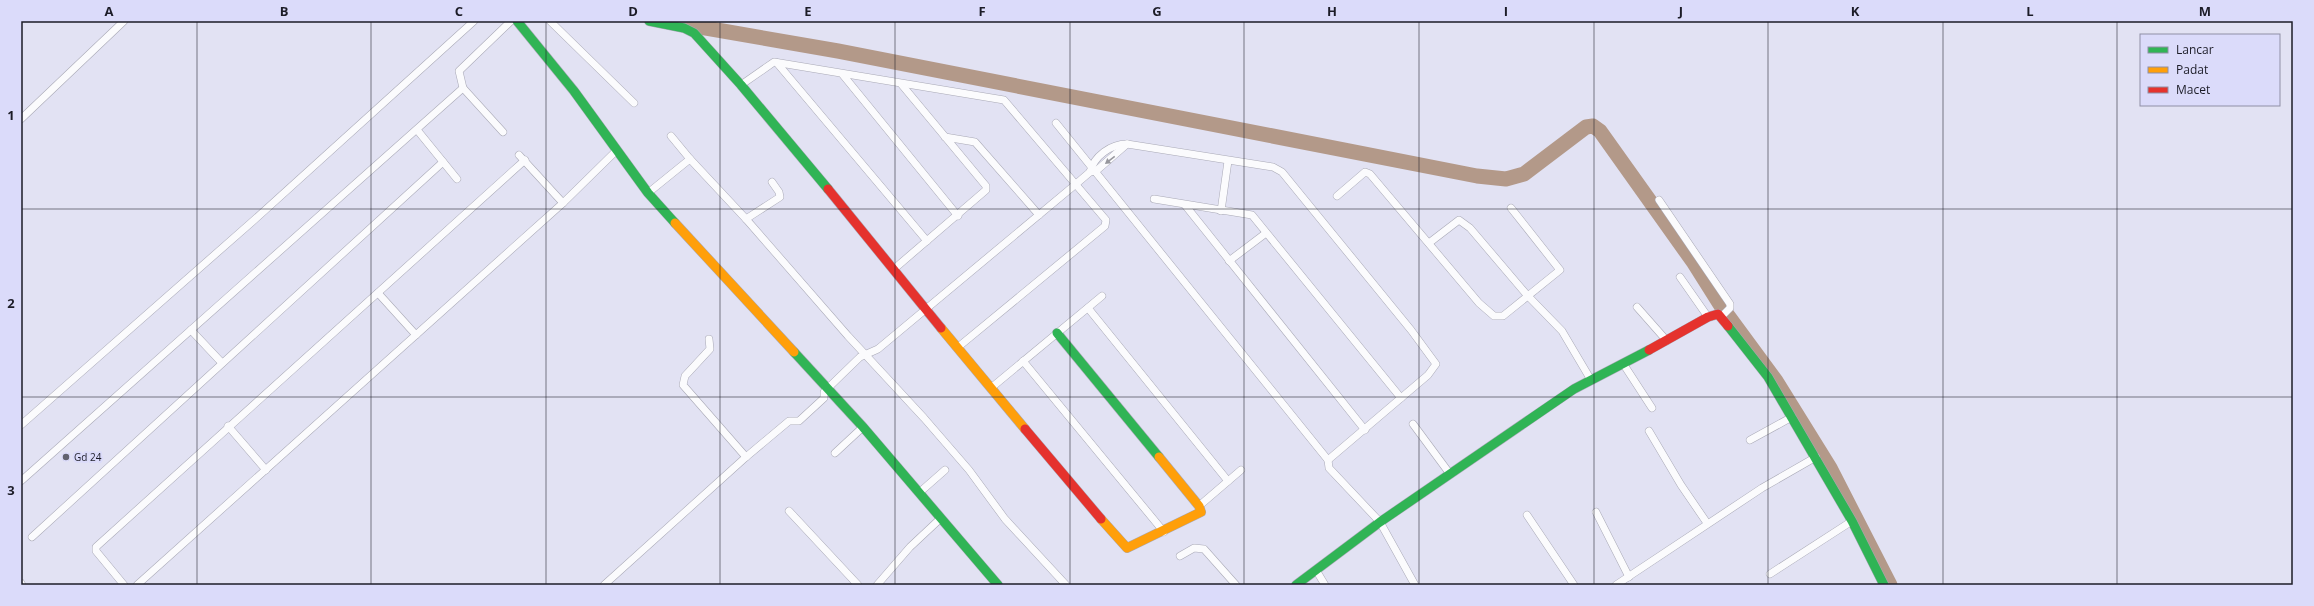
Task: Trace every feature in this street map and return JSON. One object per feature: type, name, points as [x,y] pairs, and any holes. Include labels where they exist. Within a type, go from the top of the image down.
[{"type":"street","points":[[21,119],[124,21]]},
{"type":"street","points":[[21,425],[253,221],[474,21]]},
{"type":"street","points":[[550,21],[634,104]]},
{"type":"street","points":[[649,21],[684,28],[694,33],[741,85],[927,309],[957,348],[1124,546],[1127,548],[1132,548],[1198,515],[1201,512],[1199,506],[1057,333]]},
{"type":"street","points":[[503,132],[463,88],[460,68],[512,22],[574,91],[613,154],[827,389],[858,431],[920,492],[998,585]]},
{"type":"street","points":[[741,85],[771,64],[777,63],[902,85],[1004,100],[1078,182],[1106,220],[1105,226],[957,348]]},
{"type":"street","points":[[777,63],[927,241]]},
{"type":"street","points":[[843,75],[958,216]]},
{"type":"street","points":[[894,269],[958,216],[986,190],[986,186],[902,85]]},
{"type":"street","points":[[21,481],[418,131],[463,88]]},
{"type":"street","points":[[1056,123],[1091,171],[1328,460],[1329,468],[1376,526],[1415,585]]},
{"type":"street","points":[[418,131],[457,179]]},
{"type":"street","points":[[671,136],[690,159],[746,219],[924,418],[969,470],[1005,519],[1066,585]]},
{"type":"street","points":[[945,137],[975,142],[1039,215]]},
{"type":"street","points":[[604,585],[746,457],[789,421],[799,422],[824,398],[824,392],[855,361],[878,349],[1091,171],[1127,144],[1273,167],[1282,172],[1434,360],[1436,364],[1434,369],[1365,430],[1328,460]]},
{"type":"street","points":[[137,585],[563,203],[613,154]]},
{"type":"street","points":[[519,155],[563,203]]},
{"type":"street","points":[[648,193],[690,159]]},
{"type":"street","points":[[124,585],[96,551],[96,547],[228,426],[525,160]]},
{"type":"street","points":[[1221,211],[1228,161]]},
{"type":"street","points":[[32,537],[442,162]]},
{"type":"street","points":[[1337,196],[1365,172],[1370,174],[1479,303],[1494,316],[1503,316],[1527,294],[1560,270],[1511,208]]},
{"type":"street","points":[[746,219],[780,198],[779,192],[772,182]]},
{"type":"street","points":[[1154,199],[1221,211],[1250,214],[1401,398]]},
{"type":"street","points":[[1659,200],[1730,304],[1730,308],[1723,315]]},
{"type":"street","points":[[1185,205],[1365,430]]},
{"type":"street","points":[[1429,243],[1459,220],[1470,228],[1562,332],[1591,380]]},
{"type":"street","points":[[1229,261],[1266,233]]},
{"type":"street","points":[[1680,277],[1708,317]]},
{"type":"street","points":[[378,293],[416,335]]},
{"type":"street","points":[[991,388],[1102,296]]},
{"type":"street","points":[[1637,307],[1667,342]]},
{"type":"street","points":[[1088,308],[1228,481]]},
{"type":"street","points":[[1296,585],[1376,526],[1574,389],[1667,342],[1708,317],[1718,314],[1723,315],[1768,377],[1852,521],[1884,585]]},
{"type":"street","points":[[191,330],[222,363]]},
{"type":"street","points":[[709,339],[710,349],[685,376],[683,385],[746,457]]},
{"type":"street","points":[[1023,361],[1164,532]]},
{"type":"street","points":[[1624,365],[1652,408]]},
{"type":"street","points":[[1750,440],[1792,418]]},
{"type":"street","points":[[1413,424],[1450,474]]},
{"type":"street","points":[[228,426],[266,470]]},
{"type":"street","points":[[834,453],[858,431]]},
{"type":"street","points":[[1650,431],[1680,486],[1707,523]]},
{"type":"street","points":[[1616,585],[1707,523],[1762,488],[1816,457]]},
{"type":"street","points":[[920,492],[945,470]]},
{"type":"street","points":[[1199,506],[1241,470]]},
{"type":"street","points":[[789,511],[858,585]]},
{"type":"street","points":[[1596,512],[1629,576]]},
{"type":"street","points":[[1527,515],[1574,585]]},
{"type":"street","points":[[877,585],[910,547],[942,518]]},
{"type":"street","points":[[1770,574],[1852,521]]},
{"type":"street","points":[[1180,556],[1194,548],[1200,547],[1211,553],[1236,585]]},
{"type":"street","points":[[1316,570],[1326,585]]},
{"type":"waterway","points":[[671,22],[838,51],[1477,176],[1506,179],[1524,174],[1586,127],[1593,126],[1600,131],[1694,263],[1723,309],[1776,381],[1830,468],[1890,585]]},
{"type":"traffic: fast","points":[[517,21],[574,91],[648,193],[675,223]]},
{"type":"traffic: fast","points":[[649,21],[684,28],[694,33],[741,85],[828,189]]},
{"type":"traffic: fast","points":[[1728,326],[1768,377],[1852,521],[1884,585]]},
{"type":"traffic: fast","points":[[1057,333],[1159,457]]},
{"type":"traffic: fast","points":[[1296,585],[1380,522],[1574,389],[1649,350]]},
{"type":"traffic: fast","points":[[794,352],[863,427],[998,585]]},
{"type":"traffic: slow","points":[[675,223],[794,352]]},
{"type":"traffic: slow","points":[[941,328],[1025,429]]},
{"type":"traffic: slow","points":[[1101,519],[1127,548],[1201,512],[1199,506],[1159,457]]},
{"type":"traffic: jam","points":[[828,189],[941,328]]},
{"type":"traffic: jam","points":[[1649,350],[1708,317],[1718,314],[1728,326]]},
{"type":"traffic: jam","points":[[1025,429],[1101,519]]},
{"type":"place","name":"Gd 24","points":[[66,457]]}]
